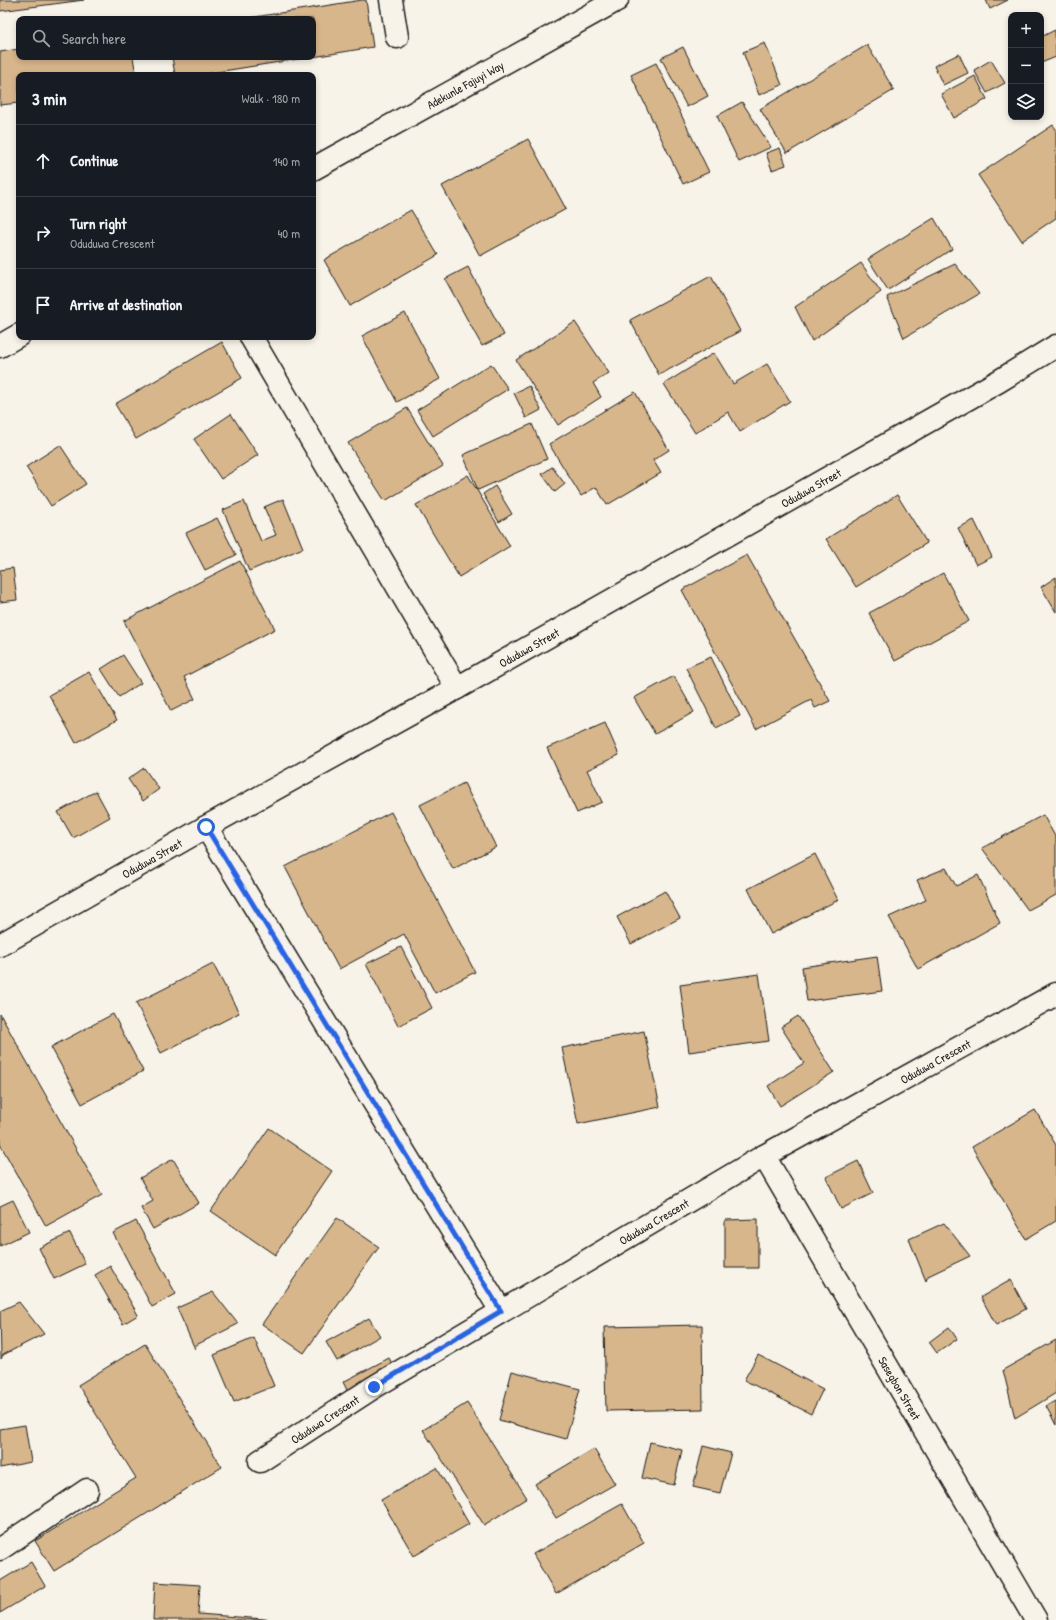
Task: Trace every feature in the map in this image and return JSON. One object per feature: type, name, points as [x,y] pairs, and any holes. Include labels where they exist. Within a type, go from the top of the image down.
[{"type":"street","points":[[391,0],[397,37]]},
{"type":"street","name":"Adekunle Fajuyi Way","points":[[316,167],[617,0]]},
{"type":"street","points":[[0,346],[16,337]]},
{"type":"street","points":[[253,340],[456,688]]},
{"type":"street","name":"Oduduwa Street","points":[[0,945],[206,827],[456,688],[992,385],[1056,346]]},
{"type":"street","points":[[206,827],[501,1311]]},
{"type":"street","name":"Oduduwa Crescent","points":[[260,1461],[374,1387],[764,1156],[1056,994]]},
{"type":"street","name":"Sasegbon Street","points":[[764,1156],[1036,1620]]},
{"type":"street","points":[[0,1549],[87,1490]]},
{"type":"building","points":[[0,0],[84,0],[0,11]]},
{"type":"building","points":[[366,0],[373,47],[316,56],[316,16],[261,16]]},
{"type":"building","points":[[986,0],[1008,0],[990,9]]},
{"type":"building","points":[[1055,30],[1056,57],[1044,62],[1044,48],[1044,36]]},
{"type":"building","points":[[765,43],[782,85],[759,95],[743,52]]},
{"type":"building","points":[[867,45],[894,90],[787,153],[760,109]]},
{"type":"building","points":[[683,47],[708,96],[687,107],[661,58]]},
{"type":"building","points":[[16,49],[16,60],[134,60],[136,72],[16,72],[16,103],[0,105],[0,52]]},
{"type":"building","points":[[959,54],[968,73],[943,85],[934,66]]},
{"type":"building","points":[[172,60],[292,60],[217,72],[174,72]]},
{"type":"building","points":[[991,60],[1005,83],[987,93],[974,70]]},
{"type":"building","points":[[656,63],[709,172],[683,184],[631,75]]},
{"type":"building","points":[[975,76],[987,99],[954,118],[941,94]]},
{"type":"building","points":[[742,102],[771,147],[739,162],[717,116]]},
{"type":"building","points":[[1053,125],[1056,129],[1056,218],[1022,241],[978,175]]},
{"type":"building","points":[[528,139],[566,209],[480,256],[442,186]]},
{"type":"building","points":[[780,148],[786,165],[772,170],[766,153]]},
{"type":"building","points":[[411,210],[438,255],[350,306],[324,260]]},
{"type":"building","points":[[934,218],[952,249],[888,290],[868,259]]},
{"type":"building","points":[[861,263],[881,292],[812,341],[795,307]]},
{"type":"building","points":[[955,264],[979,294],[904,338],[887,297]]},
{"type":"building","points":[[468,267],[504,335],[482,346],[445,279]]},
{"type":"building","points":[[711,276],[740,331],[659,375],[630,320]]},
{"type":"building","points":[[405,313],[440,379],[397,402],[362,336]]},
{"type":"building","points":[[575,322],[609,373],[593,383],[601,397],[558,425],[516,360]]},
{"type":"building","points":[[222,342],[242,378],[136,439],[115,404]]},
{"type":"building","points":[[714,353],[733,384],[767,364],[790,401],[740,432],[728,412],[695,433],[664,384]]},
{"type":"building","points":[[491,364],[508,389],[433,436],[417,410]]},
{"type":"building","points":[[529,386],[541,410],[526,418],[514,393]]},
{"type":"building","points":[[635,392],[669,450],[653,460],[661,473],[607,505],[596,487],[581,496],[549,444]]},
{"type":"building","points":[[407,408],[443,466],[385,501],[348,443]]},
{"type":"building","points":[[231,414],[258,455],[221,479],[194,439]]},
{"type":"building","points":[[532,424],[547,459],[478,490],[463,455]]},
{"type":"building","points":[[60,445],[86,484],[51,506],[26,467]]},
{"type":"building","points":[[552,467],[565,484],[555,492],[542,474]]},
{"type":"building","points":[[468,475],[510,546],[459,577],[416,505]]},
{"type":"building","points":[[495,486],[512,514],[499,522],[483,494]]},
{"type":"building","points":[[897,495],[927,543],[856,587],[826,539]]},
{"type":"building","points":[[283,499],[303,548],[249,571],[223,510],[244,501],[261,541],[276,535],[264,507]]},
{"type":"building","points":[[217,518],[236,555],[205,570],[186,533]]},
{"type":"building","points":[[974,520],[992,557],[976,565],[958,528]]},
{"type":"building","points":[[747,555],[830,701],[815,708],[811,700],[756,729],[682,590]]},
{"type":"building","points":[[240,561],[275,629],[184,677],[195,699],[171,711],[124,621]]},
{"type":"building","points":[[13,568],[17,600],[0,602],[0,570]]},
{"type":"building","points":[[943,573],[969,621],[895,661],[869,613]]},
{"type":"building","points":[[1056,577],[1056,612],[1041,587]]},
{"type":"building","points":[[123,655],[141,683],[119,697],[101,669]]},
{"type":"building","points":[[711,657],[740,716],[716,728],[686,668]]},
{"type":"building","points":[[89,672],[117,720],[76,743],[49,695]]},
{"type":"building","points":[[674,676],[694,712],[655,734],[634,698]]},
{"type":"building","points":[[605,723],[619,755],[587,770],[602,802],[577,813],[547,748]]},
{"type":"building","points":[[144,768],[159,789],[143,801],[128,779]]},
{"type":"building","points":[[464,783],[496,847],[453,869],[420,805]]},
{"type":"building","points":[[96,791],[110,817],[73,838],[58,812]]},
{"type":"building","points":[[391,812],[475,972],[435,993],[404,934],[339,969],[285,867]]},
{"type":"building","points":[[1043,815],[1056,838],[1056,895],[1028,910],[982,848]]},
{"type":"building","points":[[815,854],[838,900],[771,934],[748,889]]},
{"type":"building","points":[[946,868],[956,886],[978,875],[1000,923],[918,969],[889,917],[926,900],[917,880]]},
{"type":"building","points":[[665,891],[680,918],[631,944],[617,917]]},
{"type":"building","points":[[401,947],[432,1008],[398,1026],[366,964]]},
{"type":"building","points":[[877,956],[882,991],[807,1001],[802,967]]},
{"type":"building","points":[[213,964],[239,1013],[161,1053],[136,1003]]},
{"type":"building","points":[[759,974],[769,1041],[689,1052],[680,985]]},
{"type":"building","points":[[0,1014],[102,1195],[46,1226],[0,1144]]},
{"type":"building","points":[[113,1014],[143,1071],[82,1104],[51,1047]]},
{"type":"building","points":[[798,1016],[834,1072],[780,1106],[768,1086],[804,1063],[781,1027]]},
{"type":"building","points":[[644,1031],[660,1107],[578,1124],[562,1048]]},
{"type":"building","points":[[1035,1110],[1056,1145],[1056,1221],[1026,1239],[972,1147]]},
{"type":"building","points":[[269,1128],[332,1171],[275,1255],[211,1211]]},
{"type":"building","points":[[173,1159],[199,1203],[153,1229],[141,1208],[153,1201],[140,1178]]},
{"type":"building","points":[[858,1161],[873,1193],[841,1209],[826,1177]]},
{"type":"building","points":[[13,1200],[29,1232],[0,1246],[0,1206]]},
{"type":"building","points":[[337,1218],[379,1247],[304,1353],[262,1324]]},
{"type":"building","points":[[758,1219],[758,1268],[725,1268],[725,1220]]},
{"type":"building","points":[[136,1221],[176,1294],[152,1307],[113,1233]]},
{"type":"building","points":[[944,1223],[970,1256],[928,1276],[926,1281],[909,1239]]},
{"type":"building","points":[[70,1233],[85,1264],[54,1279],[39,1248]]},
{"type":"building","points":[[110,1266],[138,1315],[123,1324],[95,1275]]},
{"type":"building","points":[[1011,1280],[1026,1309],[996,1325],[981,1297]]},
{"type":"building","points":[[213,1292],[238,1324],[196,1345],[195,1349],[177,1308]]},
{"type":"building","points":[[19,1302],[44,1334],[3,1355],[1,1359],[0,1311]]},
{"type":"building","points":[[369,1318],[380,1336],[337,1361],[326,1342]]},
{"type":"building","points":[[702,1325],[703,1409],[606,1411],[604,1327]]},
{"type":"building","points":[[949,1327],[957,1339],[937,1353],[929,1342]]},
{"type":"building","points":[[254,1338],[274,1386],[234,1402],[214,1355]]},
{"type":"building","points":[[1056,1340],[1056,1393],[1015,1418],[1003,1370]]},
{"type":"building","points":[[145,1344],[222,1467],[54,1571],[35,1541],[136,1478],[78,1385]]},
{"type":"building","points":[[758,1355],[823,1389],[811,1414],[744,1380]]},
{"type":"building","points":[[389,1358],[395,1369],[349,1394],[343,1382]]},
{"type":"building","points":[[512,1371],[580,1389],[566,1439],[499,1420]]},
{"type":"building","points":[[1056,1401],[1056,1425],[1046,1406]]},
{"type":"building","points":[[467,1403],[527,1498],[484,1525],[423,1430]]},
{"type":"building","points":[[25,1425],[31,1462],[0,1468],[0,1429]]},
{"type":"building","points":[[650,1442],[682,1450],[674,1485],[642,1478]]},
{"type":"building","points":[[703,1446],[731,1453],[720,1493],[693,1487]]},
{"type":"building","points":[[594,1449],[615,1484],[556,1518],[535,1484]]},
{"type":"building","points":[[437,1468],[469,1524],[414,1556],[381,1500]]},
{"type":"building","points":[[622,1504],[644,1543],[556,1594],[533,1554]]},
{"type":"building","points":[[31,1562],[45,1586],[0,1613],[0,1581]]},
{"type":"building","points":[[155,1582],[200,1585],[198,1614],[277,1620],[153,1620]]},
{"type":"route","points":[[206,827],[501,1311],[374,1387]]}]
